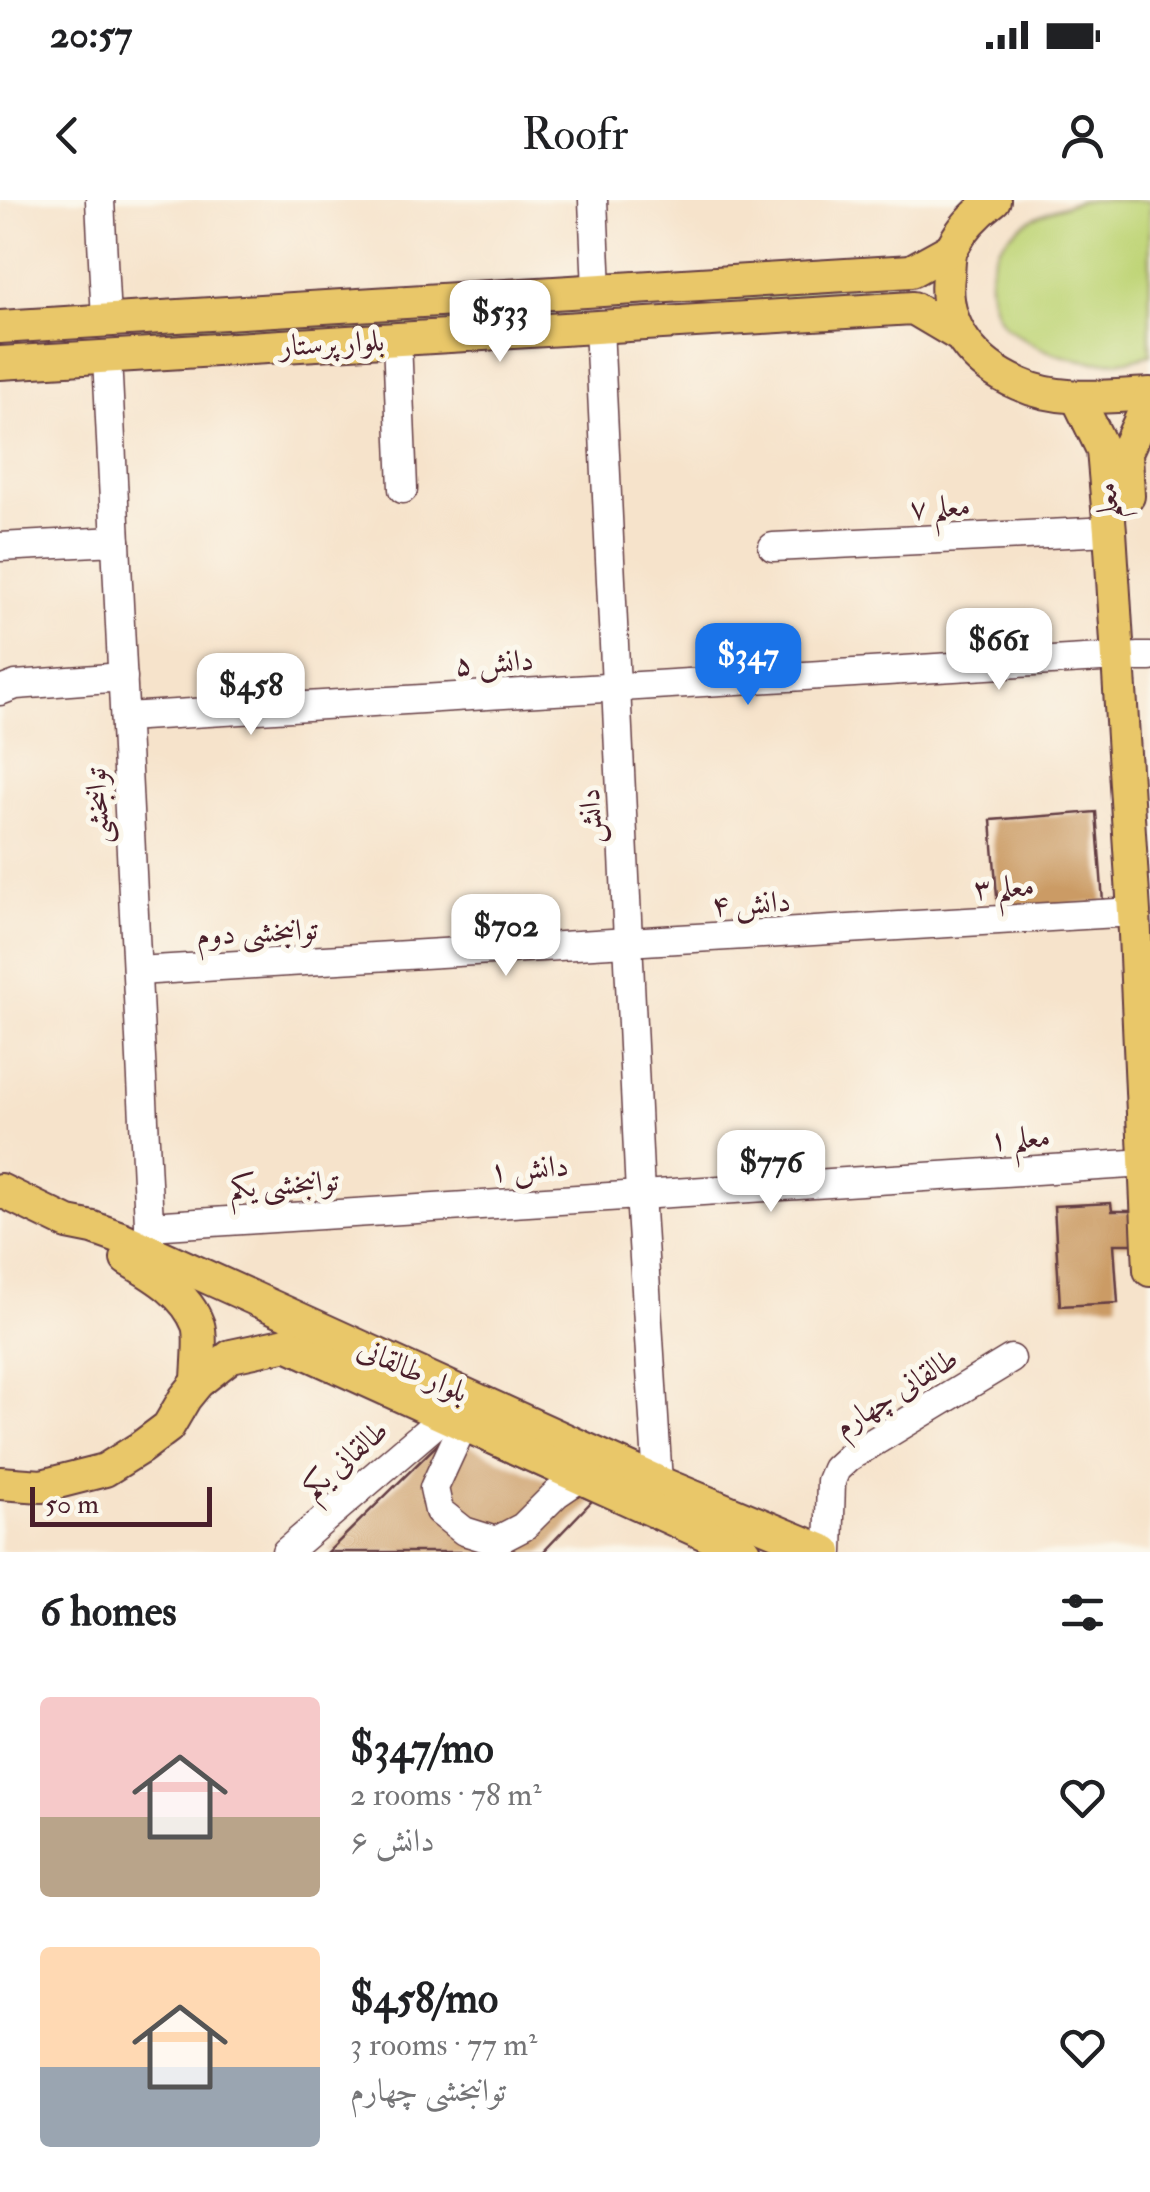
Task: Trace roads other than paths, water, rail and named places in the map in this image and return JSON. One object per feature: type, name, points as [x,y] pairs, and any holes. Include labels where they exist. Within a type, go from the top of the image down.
[{"type":"main road","points":[[957,334],[946,292],[951,249],[976,214],[994,200]]},
{"type":"main road","name":"بلوار پرستار","points":[[0,327],[911,272],[951,249]]},
{"type":"main road","points":[[598,289],[600,328]]},
{"type":"main road","name":"بلوار پرستار","points":[[0,363],[913,308],[957,334],[986,366],[1021,385],[1077,397],[1150,396]]},
{"type":"main road","points":[[106,320],[108,357]]},
{"type":"main road","name":"معلم","points":[[1150,396],[1126,452],[1150,1270]]},
{"type":"main road","name":"معلم","points":[[1077,397],[1103,450],[1110,531],[1135,657]]},
{"type":"main road","name":"بلوار طالقانی","points":[[0,1190],[68,1223],[150,1238],[658,1482],[828,1552]]},
{"type":"main road","points":[[0,1483],[42,1486],[105,1470],[168,1427],[198,1382],[199,1327],[180,1298],[163,1282],[68,1223]]},
{"type":"main road","name":"بلوار طالقانی","points":[[198,1382],[231,1356],[286,1344],[739,1551]]},
{"type":"street","points":[[100,200],[106,320]]},
{"type":"street","points":[[592,200],[598,289]]},
{"type":"street","name":"دانش","points":[[600,328],[640,1194],[658,1482]]},
{"type":"street","points":[[398,340],[403,489]]},
{"type":"street","name":"توانبخشی","points":[[108,357],[150,1238]]},
{"type":"street","name":"معلم ٧","points":[[773,548],[1110,531]]},
{"type":"street","points":[[0,547],[116,541]]},
{"type":"street","name":"دانش ۵","points":[[125,717],[1135,657]]},
{"type":"street","points":[[0,691],[16,685],[123,677]]},
{"type":"street","name":"معلم ۳","points":[[878,928],[1142,904]]},
{"type":"street","name":"دانش ۴","points":[[381,957],[878,928]]},
{"type":"street","name":"توانبخشی دوم","points":[[137,971],[381,957]]},
{"type":"street","name":"معلم ١","points":[[640,1194],[1146,1163]]},
{"type":"street","name":"دانش ١","points":[[423,1208],[640,1194]]},
{"type":"street","name":"توانبخشی یکم","points":[[150,1238],[423,1208]]},
{"type":"street","name":"طالقانی چهارم","points":[[828,1552],[836,1469],[849,1457],[1011,1359]]},
{"type":"street","points":[[455,1419],[434,1488],[439,1511],[464,1531],[496,1541],[523,1527],[581,1476]]},
{"type":"street","name":"طالقانی یکم","points":[[303,1547],[455,1419]]}]
